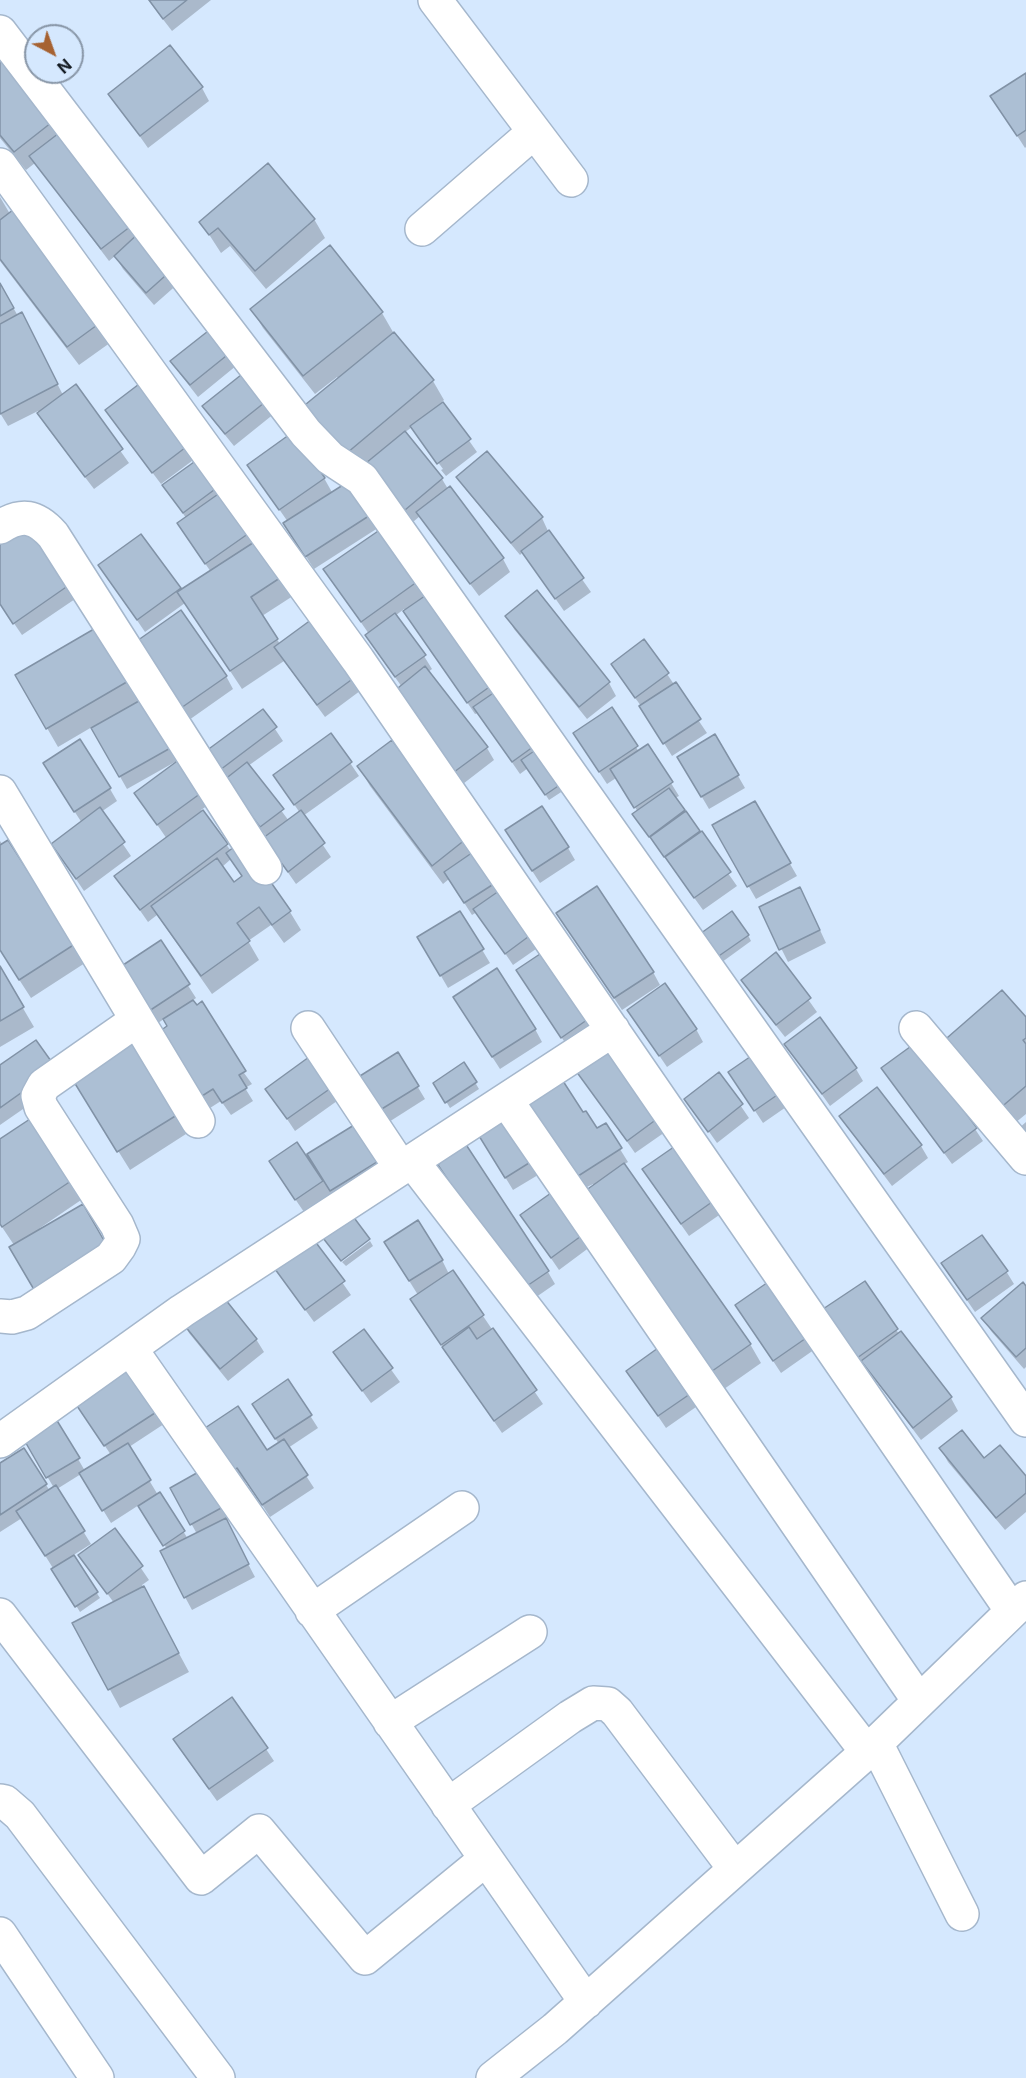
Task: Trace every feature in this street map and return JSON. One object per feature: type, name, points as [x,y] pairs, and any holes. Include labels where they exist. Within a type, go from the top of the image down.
[{"type":"street","points":[[435,0],[570,180]]},
{"type":"street","points":[[0,32],[306,433],[330,458],[362,479],[1026,1420]]},
{"type":"street","points":[[422,229],[534,132]]},
{"type":"street","points":[[0,165],[358,660],[613,1030],[1019,1604],[871,1748],[586,2002],[493,2078]]},
{"type":"street","points":[[0,527],[11,520],[30,518],[42,523],[53,535],[266,868]]},
{"type":"street","points":[[0,792],[198,1121]]},
{"type":"street","points":[[0,1316],[12,1317],[27,1313],[111,1258],[123,1239],[117,1225],[41,1107],[38,1096],[44,1085],[137,1020]]},
{"type":"street","points":[[308,1028],[407,1164],[871,1748],[962,1914]]},
{"type":"street","points":[[916,1028],[1026,1158]]},
{"type":"street","points":[[0,1441],[182,1311],[613,1030]]},
{"type":"street","points":[[506,1100],[919,1701]]},
{"type":"street","points":[[129,1348],[586,2002]]},
{"type":"street","points":[[312,1611],[462,1508]]},
{"type":"street","points":[[0,1616],[15,1657],[201,1878],[259,1832],[365,1958],[486,1859]]},
{"type":"street","points":[[390,1722],[530,1632]]},
{"type":"street","points":[[448,1805],[570,1717],[593,1703],[608,1704],[618,1712],[735,1869]]},
{"type":"street","points":[[0,1801],[5,1802],[20,1815],[218,2078]]},
{"type":"street","points":[[0,1934],[97,2078]]},
{"type":"building","points":[[149,0],[187,0],[163,19]]},
{"type":"building","points":[[170,45],[203,87],[140,136],[108,94]]},
{"type":"building","points":[[0,49],[24,79],[24,84],[28,84],[56,119],[14,152],[0,135]]},
{"type":"building","points":[[1026,73],[1026,130],[1017,136],[990,96]]},
{"type":"building","points":[[63,130],[135,223],[101,249],[29,156]]},
{"type":"building","points":[[268,163],[315,219],[255,271],[218,228],[209,235],[199,222]]},
{"type":"building","points":[[18,206],[104,320],[67,347],[0,259],[0,220]]},
{"type":"building","points":[[141,231],[174,268],[146,293],[114,256]]},
{"type":"building","points":[[330,245],[383,312],[303,376],[250,309]]},
{"type":"building","points":[[0,283],[14,308],[0,316]]},
{"type":"building","points":[[22,312],[58,384],[0,414],[0,324]]},
{"type":"building","points":[[217,324],[236,348],[190,385],[170,361]]},
{"type":"building","points":[[394,332],[434,380],[341,458],[300,409]]},
{"type":"building","points":[[246,371],[269,399],[225,434],[202,406]]},
{"type":"building","points":[[147,378],[194,441],[152,473],[105,410]]},
{"type":"building","points":[[76,384],[123,449],[85,477],[37,413]]},
{"type":"building","points":[[443,402],[471,439],[437,464],[410,426]]},
{"type":"building","points":[[405,431],[443,478],[405,510],[366,463]]},
{"type":"building","points":[[293,432],[325,478],[279,510],[247,465]]},
{"type":"building","points":[[487,451],[543,517],[511,543],[456,477]]},
{"type":"building","points":[[201,457],[222,484],[183,513],[162,485]]},
{"type":"building","points":[[354,478],[375,512],[305,557],[283,523]]},
{"type":"building","points":[[450,486],[504,558],[470,584],[416,512]]},
{"type":"building","points":[[224,490],[252,531],[205,564],[177,523]]},
{"type":"building","points":[[24,525],[72,583],[13,624],[0,604],[0,542]]},
{"type":"building","points":[[384,527],[421,579],[361,622],[323,569]]},
{"type":"building","points":[[549,530],[584,578],[555,599],[521,551]]},
{"type":"building","points":[[141,534],[181,588],[137,620],[98,565]]},
{"type":"building","points":[[262,537],[286,574],[251,597],[278,639],[230,671],[177,592]]},
{"type":"building","points":[[435,589],[499,680],[467,703],[403,611]]},
{"type":"building","points":[[537,590],[610,682],[579,707],[505,616]]},
{"type":"building","points":[[181,610],[227,676],[181,708],[134,643]]},
{"type":"building","points":[[395,613],[426,655],[395,677],[365,635]]},
{"type":"building","points":[[319,614],[362,672],[317,705],[274,647]]},
{"type":"building","points":[[106,622],[137,676],[46,729],[15,675]]},
{"type":"building","points":[[644,639],[669,673],[635,698],[611,664]]},
{"type":"building","points":[[425,666],[488,747],[450,775],[388,696]]},
{"type":"building","points":[[676,682],[701,719],[663,744],[639,706]]},
{"type":"building","points":[[505,685],[544,739],[512,762],[473,707]]},
{"type":"building","points":[[146,697],[174,746],[119,777],[91,728]]},
{"type":"building","points":[[612,707],[638,746],[599,772],[573,733]]},
{"type":"building","points":[[263,709],[277,727],[220,770],[206,751]]},
{"type":"building","points":[[331,733],[352,762],[294,805],[273,775]]},
{"type":"building","points":[[715,734],[739,775],[701,797],[677,757]]},
{"type":"building","points":[[80,739],[111,788],[74,812],[43,763]]},
{"type":"building","points":[[392,740],[466,839],[432,866],[357,766]]},
{"type":"building","points":[[546,743],[570,778],[545,795],[521,760]]},
{"type":"building","points":[[648,744],[673,782],[634,808],[610,769]]},
{"type":"building","points":[[184,756],[208,788],[157,825],[134,793]]},
{"type":"building","points":[[247,762],[284,809],[260,827],[224,780]]},
{"type":"building","points":[[669,788],[685,810],[649,837],[632,814]]},
{"type":"building","points":[[755,801],[791,863],[747,887],[712,825]]},
{"type":"building","points":[[542,806],[569,847],[532,871],[505,830]]},
{"type":"building","points":[[100,807],[125,842],[76,879],[51,844]]},
{"type":"building","points":[[203,810],[228,844],[140,910],[114,876]]},
{"type":"building","points":[[301,810],[325,843],[288,872],[263,838]]},
{"type":"building","points":[[686,811],[700,831],[664,857],[650,837]]},
{"type":"building","points":[[702,831],[731,872],[694,898],[665,857]]},
{"type":"building","points":[[8,840],[75,944],[19,980],[0,950],[0,845]]},
{"type":"building","points":[[242,841],[291,911],[272,925],[259,907],[237,923],[250,941],[201,976],[151,906],[217,858],[234,882],[242,876],[226,853]]},
{"type":"building","points":[[479,848],[500,880],[464,903],[444,872]]},
{"type":"building","points":[[509,884],[540,928],[505,954],[473,909]]},
{"type":"building","points":[[597,886],[654,972],[614,998],[556,913]]},
{"type":"building","points":[[800,887],[820,930],[779,950],[759,907]]},
{"type":"building","points":[[460,911],[484,949],[440,976],[417,937]]},
{"type":"building","points":[[732,911],[749,935],[713,960],[697,936]]},
{"type":"building","points":[[161,940],[190,984],[143,1015],[114,971]]},
{"type":"building","points":[[549,948],[594,1015],[561,1038],[516,970]]},
{"type":"building","points":[[776,952],[811,998],[776,1025],[741,980]]},
{"type":"building","points":[[0,966],[24,1007],[0,1021]]},
{"type":"building","points":[[497,968],[536,1029],[492,1057],[453,997]]},
{"type":"building","points":[[665,983],[697,1029],[659,1056],[627,1010]]},
{"type":"building","points":[[1002,990],[1026,1017],[1026,1038],[1023,1040],[1026,1044],[1026,1086],[998,1110],[940,1044]]},
{"type":"building","points":[[193,1000],[197,1005],[202,1001],[246,1071],[239,1075],[247,1088],[222,1103],[213,1089],[202,1096],[160,1031],[167,1026],[163,1019]]},
{"type":"building","points":[[820,1017],[857,1068],[822,1094],[784,1044]]},
{"type":"building","points":[[36,1040],[56,1068],[0,1108],[0,1065]]},
{"type":"building","points":[[130,1040],[177,1115],[117,1152],[71,1077]]},
{"type":"building","points":[[914,1044],[977,1128],[944,1153],[881,1068]]},
{"type":"building","points":[[611,1046],[661,1116],[627,1141],[576,1071]]},
{"type":"building","points":[[398,1052],[419,1086],[372,1115],[352,1081]]},
{"type":"building","points":[[757,1052],[783,1091],[754,1111],[728,1072]]},
{"type":"building","points":[[309,1057],[331,1088],[287,1119],[265,1089]]},
{"type":"building","points":[[464,1062],[477,1082],[445,1103],[433,1083]]},
{"type":"building","points":[[719,1072],[743,1104],[708,1132],[684,1099]]},
{"type":"building","points":[[563,1081],[583,1112],[586,1111],[597,1128],[606,1123],[622,1148],[575,1178],[528,1103]]},
{"type":"building","points":[[877,1087],[922,1145],[884,1174],[839,1116]]},
{"type":"building","points":[[508,1111],[537,1158],[505,1178],[476,1131]]},
{"type":"building","points":[[33,1117],[74,1179],[2,1227],[0,1224],[0,1139]]},
{"type":"building","points":[[359,1122],[382,1159],[330,1191],[307,1154]]},
{"type":"building","points":[[463,1140],[549,1271],[521,1290],[438,1165]]},
{"type":"building","points":[[297,1142],[323,1181],[295,1200],[269,1161]]},
{"type":"building","points":[[681,1142],[719,1197],[681,1224],[642,1169]]},
{"type":"building","points":[[624,1163],[751,1344],[705,1376],[578,1196]]},
{"type":"building","points":[[558,1188],[588,1231],[551,1258],[520,1215]]},
{"type":"building","points":[[83,1204],[110,1251],[36,1293],[9,1247]]},
{"type":"building","points":[[352,1215],[370,1239],[341,1261],[323,1238]]},
{"type":"building","points":[[418,1220],[443,1260],[409,1281],[384,1242]]},
{"type":"building","points":[[982,1235],[1008,1271],[967,1300],[941,1263]]},
{"type":"building","points":[[314,1240],[345,1281],[305,1310],[275,1269]]},
{"type":"building","points":[[453,1270],[484,1315],[441,1345],[410,1299]]},
{"type":"building","points":[[774,1278],[812,1334],[773,1361],[735,1305]]},
{"type":"building","points":[[865,1281],[898,1329],[857,1358],[823,1309]]},
{"type":"building","points":[[1023,1282],[1026,1286],[1026,1348],[1016,1357],[981,1318]]},
{"type":"building","points":[[217,1289],[257,1339],[220,1369],[180,1320]]},
{"type":"building","points":[[469,1327],[477,1339],[493,1328],[537,1390],[494,1421],[442,1347]]},
{"type":"building","points":[[364,1329],[393,1368],[362,1391],[333,1352]]},
{"type":"building","points":[[901,1331],[952,1397],[913,1428],[861,1361]]},
{"type":"building","points":[[658,1348],[690,1394],[658,1416],[626,1371]]},
{"type":"building","points":[[125,1361],[158,1411],[104,1446],[71,1397]]},
{"type":"building","points":[[288,1379],[312,1415],[275,1439],[252,1404]]},
{"type":"building","points":[[238,1406],[267,1450],[284,1439],[308,1475],[262,1505],[237,1468],[224,1477],[196,1434]]},
{"type":"building","points":[[56,1419],[80,1458],[46,1478],[23,1438]]},
{"type":"building","points":[[962,1430],[984,1458],[1000,1445],[1026,1476],[1026,1493],[996,1518],[939,1448]]},
{"type":"building","points":[[128,1443],[151,1480],[102,1511],[79,1473]]},
{"type":"building","points":[[24,1448],[47,1484],[0,1515],[0,1463]]},
{"type":"building","points":[[202,1470],[223,1507],[190,1525],[170,1488]]},
{"type":"building","points":[[56,1485],[85,1531],[45,1556],[16,1511]]},
{"type":"building","points":[[160,1492],[185,1531],[163,1546],[138,1506]]},
{"type":"building","points":[[226,1518],[249,1564],[184,1598],[160,1551]]},
{"type":"building","points":[[115,1528],[143,1566],[107,1594],[78,1555]]},
{"type":"building","points":[[74,1555],[98,1592],[75,1607],[51,1569]]},
{"type":"building","points":[[144,1586],[179,1653],[108,1690],[72,1623]]},
{"type":"building","points":[[232,1697],[268,1748],[209,1789],[173,1739]]}]
